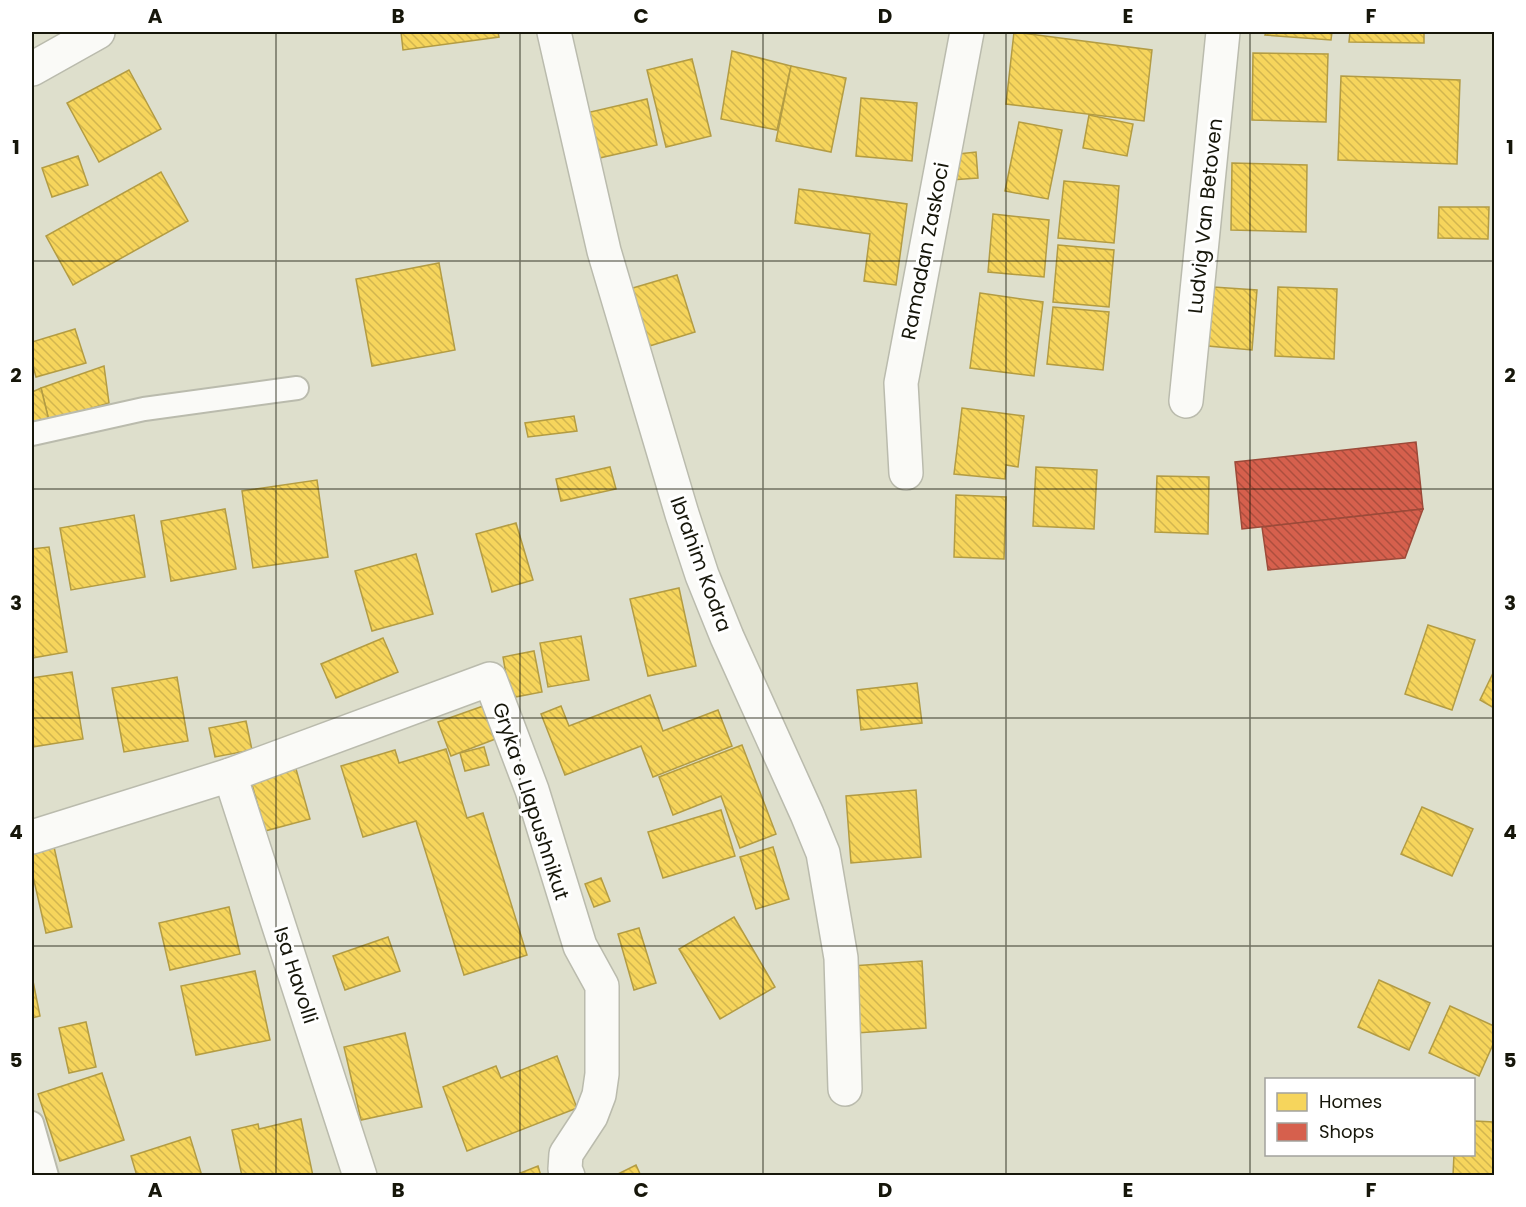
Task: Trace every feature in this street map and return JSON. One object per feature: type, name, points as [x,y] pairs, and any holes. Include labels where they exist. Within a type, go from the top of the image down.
[{"type":"street","points":[[32,69],[98,32]]},
{"type":"street","name":"Ibrahim Kodra","points":[[554,32],[604,251],[685,524],[702,575],[727,637],[823,853],[831,888],[841,958],[845,1089]]},
{"type":"street","name":"Ramadan Zaskoci","points":[[906,473],[901,383],[967,32]]},
{"type":"street","name":"Ludvig Van Betoven","points":[[1186,401],[1223,32]]},
{"type":"street","name":"Gryka e Llapushnikut","points":[[32,837],[230,775],[490,679],[532,790],[580,946],[602,986],[602,1074],[599,1095],[591,1116],[566,1154],[565,1169],[568,1176]]},
{"type":"street","name":"Isa Havolli","points":[[230,775],[298,978],[360,1176]]},
{"type":"lane","points":[[32,434],[144,409],[297,388]]},
{"type":"lane","points":[[32,1123],[47,1176]]},
{"type":"building: Homes","points":[[401,32],[498,32],[499,37],[403,50]]},
{"type":"building: Homes","points":[[1014,32],[1152,50],[1144,121],[1006,104]]},
{"type":"building: Homes","points":[[1266,32],[1332,32],[1331,40],[1265,35]]},
{"type":"building: Homes","points":[[1350,32],[1424,32],[1424,43],[1349,42]]},
{"type":"building: Homes","points":[[732,51],[791,66],[777,130],[721,119]]},
{"type":"building: Homes","points":[[1253,53],[1328,54],[1326,122],[1252,120]]},
{"type":"building: Homes","points":[[692,59],[711,136],[666,147],[647,70]]},
{"type":"building: Homes","points":[[791,66],[846,78],[831,152],[776,141]]},
{"type":"building: Homes","points":[[129,70],[161,129],[99,162],[67,103]]},
{"type":"building: Homes","points":[[1341,76],[1460,80],[1457,164],[1338,160]]},
{"type":"building: Homes","points":[[861,98],[917,103],[912,161],[856,156]]},
{"type":"building: Homes","points":[[647,99],[657,145],[595,159],[586,113]]},
{"type":"building: Homes","points":[[1089,115],[1133,124],[1127,156],[1083,148]]},
{"type":"building: Homes","points":[[1019,122],[1062,130],[1048,199],[1005,191]]},
{"type":"building: Homes","points":[[976,152],[978,178],[951,180],[949,155]]},
{"type":"building: Homes","points":[[78,156],[88,185],[52,197],[42,168]]},
{"type":"building: Homes","points":[[1232,163],[1307,165],[1306,232],[1231,230]]},
{"type":"building: Homes","points":[[161,172],[188,221],[73,285],[46,236]]},
{"type":"building: Homes","points":[[1064,181],[1119,186],[1114,243],[1058,238]]},
{"type":"building: Homes","points":[[799,189],[907,204],[896,285],[864,281],[870,234],[795,223]]},
{"type":"building: Homes","points":[[1439,207],[1489,207],[1488,239],[1438,238]]},
{"type":"building: Homes","points":[[993,214],[1049,220],[1044,277],[988,272]]},
{"type":"building: Homes","points":[[1058,245],[1114,250],[1109,307],[1053,302]]},
{"type":"building: Homes","points":[[439,263],[455,350],[372,366],[356,279]]},
{"type":"building: Homes","points":[[677,275],[695,332],[643,348],[626,290]]},
{"type":"building: Homes","points":[[1213,287],[1257,290],[1252,350],[1208,346]]},
{"type":"building: Homes","points":[[1278,287],[1337,289],[1334,359],[1275,356]]},
{"type":"building: Homes","points":[[980,293],[1043,302],[1034,376],[970,368]]},
{"type":"building: Homes","points":[[1053,307],[1109,312],[1103,370],[1047,364]]},
{"type":"building: Homes","points":[[75,329],[86,363],[36,377],[32,362],[32,342]]},
{"type":"building: Homes","points":[[104,366],[109,403],[49,421],[41,388]]},
{"type":"building: Homes","points":[[41,388],[49,421],[32,427],[32,392]]},
{"type":"building: Homes","points":[[962,408],[1024,416],[1018,467],[1006,465],[1005,479],[954,474]]},
{"type":"building: Homes","points":[[574,416],[577,431],[528,437],[525,423]]},
{"type":"building: Homes","points":[[610,467],[616,489],[561,501],[556,479]]},
{"type":"building: Homes","points":[[1036,467],[1097,470],[1094,529],[1033,526]]},
{"type":"building: Homes","points":[[1157,476],[1209,477],[1208,534],[1155,532]]},
{"type":"building: Homes","points":[[317,480],[328,557],[253,568],[242,491]]},
{"type":"building: Homes","points":[[956,495],[1006,497],[1004,559],[954,557]]},
{"type":"building: Homes","points":[[225,509],[236,569],[171,581],[161,521]]},
{"type":"building: Homes","points":[[134,515],[145,577],[71,590],[60,528]]},
{"type":"building: Homes","points":[[516,523],[533,580],[492,592],[476,534]]},
{"type":"building: Homes","points":[[49,547],[67,652],[32,658],[32,549]]},
{"type":"building: Homes","points":[[416,554],[433,614],[372,631],[355,571]]},
{"type":"building: Homes","points":[[679,588],[696,666],[648,676],[630,599]]},
{"type":"building: Homes","points":[[1428,625],[1475,640],[1452,710],[1405,694]]},
{"type":"building: Homes","points":[[581,636],[589,680],[548,687],[540,643]]},
{"type":"building: Homes","points":[[383,638],[398,672],[336,698],[321,664]]},
{"type":"building: Homes","points":[[534,651],[542,692],[510,698],[503,657]]},
{"type":"building: Homes","points":[[1494,671],[1494,708],[1480,700]]},
{"type":"building: Homes","points":[[72,672],[83,739],[32,747],[32,678]]},
{"type":"building: Homes","points":[[177,677],[188,741],[124,752],[112,688]]},
{"type":"building: Homes","points":[[917,683],[922,723],[861,730],[857,690]]},
{"type":"building: Homes","points":[[650,695],[663,731],[718,710],[732,746],[653,777],[641,746],[565,775],[541,714],[561,706],[569,726]]},
{"type":"building: Homes","points":[[486,705],[498,738],[451,756],[438,722]]},
{"type":"building: Homes","points":[[246,721],[252,750],[215,757],[209,728]]},
{"type":"building: Homes","points":[[742,745],[776,834],[740,848],[721,796],[673,815],[659,777]]},
{"type":"building: Homes","points":[[484,747],[489,765],[465,771],[460,753]]},
{"type":"building: Homes","points":[[446,749],[467,818],[483,813],[527,955],[464,975],[416,821],[363,837],[341,766],[395,750],[399,763]]},
{"type":"building: Homes","points":[[296,769],[310,819],[265,831],[251,781]]},
{"type":"building: Homes","points":[[916,790],[921,857],[851,863],[846,796]]},
{"type":"building: Homes","points":[[1422,807],[1473,829],[1452,876],[1401,854]]},
{"type":"building: Homes","points":[[721,810],[735,856],[663,878],[648,832]]},
{"type":"building: Homes","points":[[54,847],[72,927],[46,933],[32,872],[32,852]]},
{"type":"building: Homes","points":[[773,847],[789,899],[756,909],[740,857]]},
{"type":"building: Homes","points":[[601,878],[610,901],[594,907],[585,884]]},
{"type":"building: Homes","points":[[229,907],[240,954],[170,970],[159,923]]},
{"type":"building: Homes","points":[[734,917],[775,987],[720,1019],[679,949]]},
{"type":"building: Homes","points":[[639,928],[656,983],[634,990],[618,934]]},
{"type":"building: Homes","points":[[388,937],[400,971],[345,990],[333,956]]},
{"type":"building: Homes","points":[[922,961],[926,1028],[857,1033],[852,966]]},
{"type":"building: Homes","points":[[255,971],[270,1040],[196,1055],[181,986]]},
{"type":"building: Homes","points":[[32,976],[40,1016],[32,1018]]},
{"type":"building: Homes","points":[[1379,980],[1430,1003],[1409,1050],[1358,1027]]},
{"type":"building: Homes","points":[[1450,1006],[1494,1026],[1494,1042],[1479,1076],[1429,1053]]},
{"type":"building: Homes","points":[[86,1022],[96,1067],[69,1073],[59,1028]]},
{"type":"building: Homes","points":[[405,1033],[422,1107],[361,1120],[344,1047]]},
{"type":"building: Homes","points":[[557,1056],[577,1108],[467,1151],[443,1087],[496,1066],[501,1078]]},
{"type":"building: Homes","points":[[102,1073],[124,1140],[60,1161],[38,1094]]},
{"type":"building: Homes","points":[[301,1119],[313,1176],[242,1176],[232,1130],[258,1124],[259,1129]]},
{"type":"building: Homes","points":[[1475,1121],[1494,1122],[1494,1176],[1453,1176],[1454,1156],[1475,1156]]},
{"type":"building: Homes","points":[[190,1137],[202,1176],[137,1176],[131,1156]]},
{"type":"building: Homes","points":[[636,1165],[641,1176],[614,1176]]},
{"type":"building: Homes","points":[[538,1166],[541,1176],[513,1176]]},
{"type":"building: Shops","points":[[1416,442],[1423,509],[1242,529],[1235,462]]},
{"type":"building: Shops","points":[[1423,509],[1405,558],[1268,570],[1262,527]]}]
